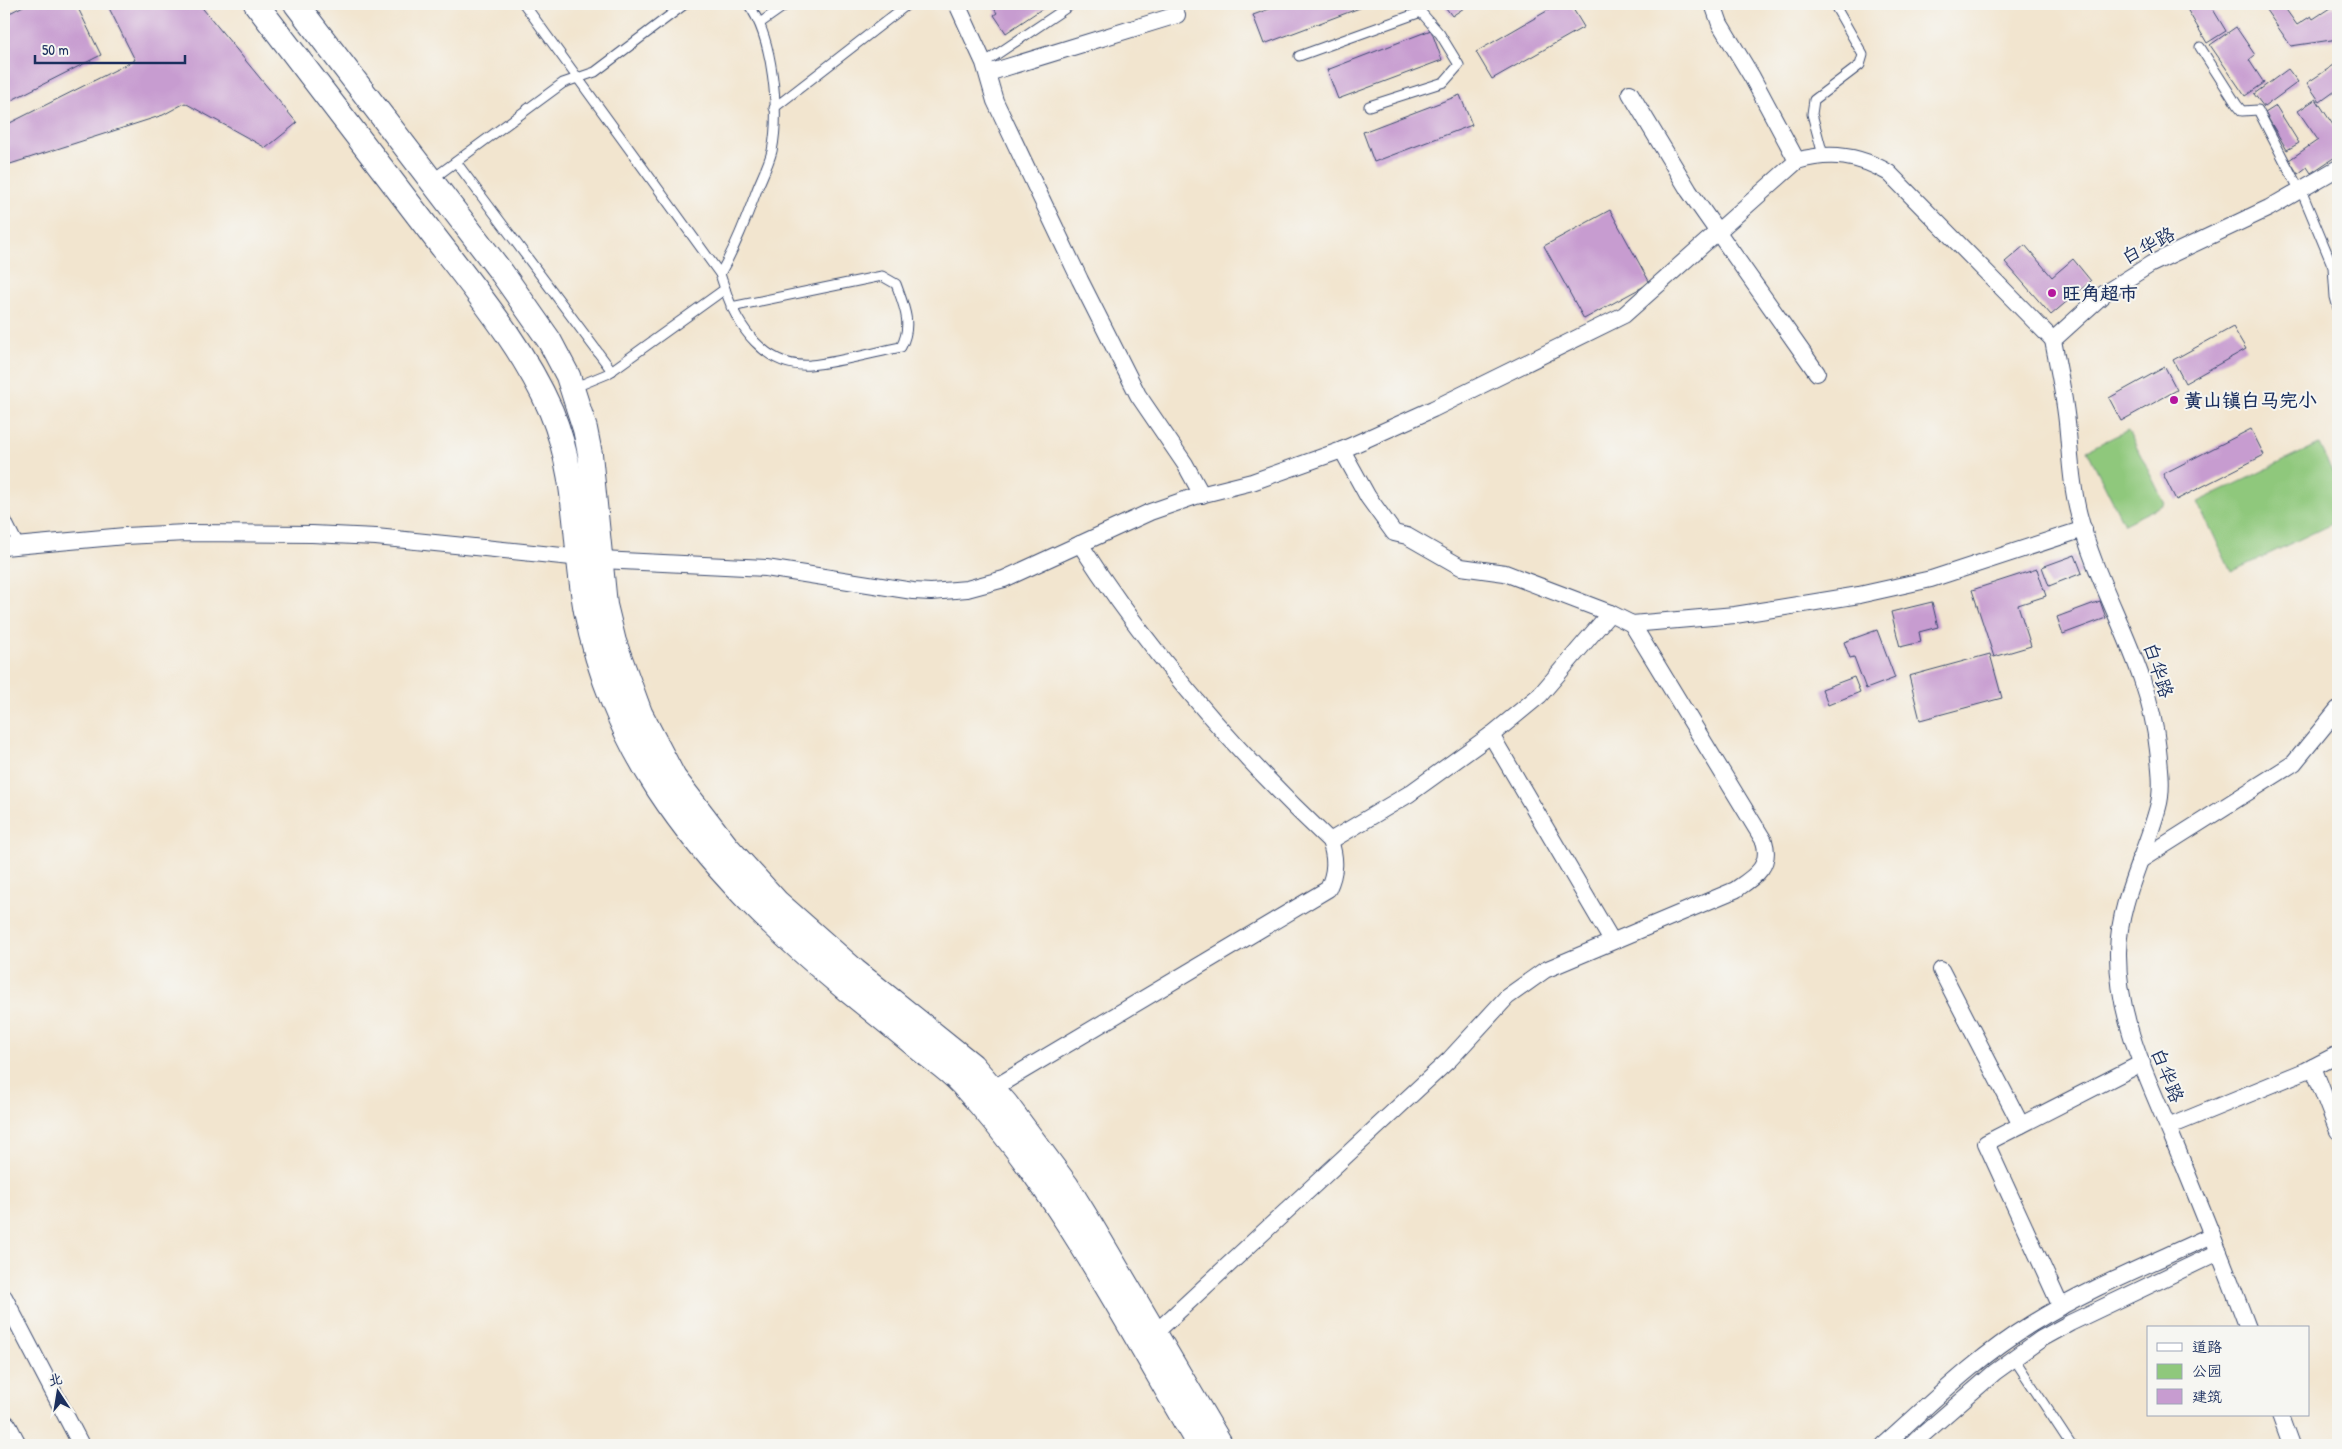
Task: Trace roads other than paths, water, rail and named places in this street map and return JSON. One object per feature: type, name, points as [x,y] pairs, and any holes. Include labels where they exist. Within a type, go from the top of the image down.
[{"type":"main road","points":[[4,1428],[13,1445]]},
{"type":"street","points":[[256,4],[477,292],[525,360],[552,413],[563,445],[591,559],[626,678],[656,746],[674,778],[703,818],[777,902],[855,971],[972,1065],[992,1089],[1067,1186],[1222,1445]]},
{"type":"street","points":[[296,4],[502,273],[549,340],[572,389],[590,454],[591,559],[586,609],[607,685],[626,730],[658,789],[712,860],[763,916],[842,986],[958,1079],[990,1117],[1021,1156],[1075,1234],[1199,1445]]},
{"type":"street","points":[[957,4],[986,68],[996,101],[1098,316],[1138,395],[1185,464],[1202,495]]},
{"type":"street","points":[[1713,4],[1720,24],[1752,77],[1797,161]]},
{"type":"street","points":[[986,68],[1178,15]]},
{"type":"street","points":[[1630,93],[1689,190],[1817,373]]},
{"type":"street","points":[[11,546],[116,536],[186,533],[303,533],[376,537],[591,559],[766,568],[930,592],[967,589],[995,582],[1150,512],[1202,495],[1252,482],[1342,450],[1415,418],[1624,315],[1797,161],[1823,155],[1844,156],[1864,160],[1889,173],[2053,340]]},
{"type":"street","name":"白华路","points":[[2247,1326],[2142,1063],[2123,1007],[2118,949],[2123,909],[2159,804],[2158,752],[2154,725],[2141,672],[2084,529],[2075,496],[2065,402],[2053,340],[2105,293],[2151,264],[2223,231],[2301,191],[2338,168]]},
{"type":"street","points":[[1342,450],[1368,498],[1394,533],[1407,536],[1461,567],[1505,574],[1610,613],[1632,624],[1735,614],[1859,595],[1931,579],[2084,529]]},
{"type":"street","points":[[992,1089],[1328,889],[1334,872],[1330,841],[1278,792],[1162,660],[1123,609],[1080,544]]},
{"type":"street","points":[[1330,841],[1409,794],[1491,735],[1540,694],[1610,613]]},
{"type":"street","points":[[1155,1333],[1450,1059],[1507,997],[1546,970],[1735,890],[1758,873],[1767,857],[1764,841],[1632,624]]},
{"type":"street","points":[[2140,860],[2294,763],[2338,709]]},
{"type":"street","points":[[1491,735],[1612,941]]},
{"type":"street","points":[[1941,970],[2021,1125]]},
{"type":"street","points":[[2168,1127],[2313,1067],[2338,1054]]},
{"type":"street","points":[[2061,1306],[1986,1143],[2142,1063]]},
{"type":"street","points":[[2313,1067],[2338,1131]]},
{"type":"street","points":[[1884,1445],[2003,1342],[2061,1306],[2212,1235]]},
{"type":"street","points":[[1911,1445],[2014,1357],[2070,1322],[2219,1252]]},
{"type":"street","points":[[4,1297],[81,1445]]},
{"type":"street","points":[[2280,1416],[2291,1445]]},
{"type":"lane","points":[[524,4],[720,274],[732,307],[745,330],[759,346],[775,357],[799,364],[811,365],[901,347],[907,332],[907,315],[896,284],[882,276],[732,307]]},
{"type":"lane","points":[[431,180],[563,83],[595,72],[685,4]]},
{"type":"lane","points":[[720,274],[735,247],[772,152],[774,108],[769,56],[760,24],[748,4]]},
{"type":"lane","points":[[760,24],[787,4]]},
{"type":"lane","points":[[774,108],[908,4]]},
{"type":"lane","points":[[986,68],[1072,4]]},
{"type":"lane","points":[[1369,106],[1444,82],[1459,65],[1440,34],[1414,4]]},
{"type":"lane","points":[[1823,155],[1813,122],[1814,100],[1860,65],[1863,55],[1834,4]]},
{"type":"lane","points":[[1299,56],[1421,12]]},
{"type":"lane","points":[[2200,47],[2237,106],[2242,111],[2258,110],[2301,191],[2333,267],[2334,297],[2338,308]]},
{"type":"lane","points":[[456,162],[612,371]]},
{"type":"lane","points":[[572,389],[612,371],[725,289]]},
{"type":"lane","points":[[4,515],[11,546]]},
{"type":"lane","points":[[2014,1357],[2071,1445]]},
{"type":"place","name":"旺角超市","points":[[2052,293]]},
{"type":"place","name":"黄山镇白马完小","points":[[2174,400]]}]
